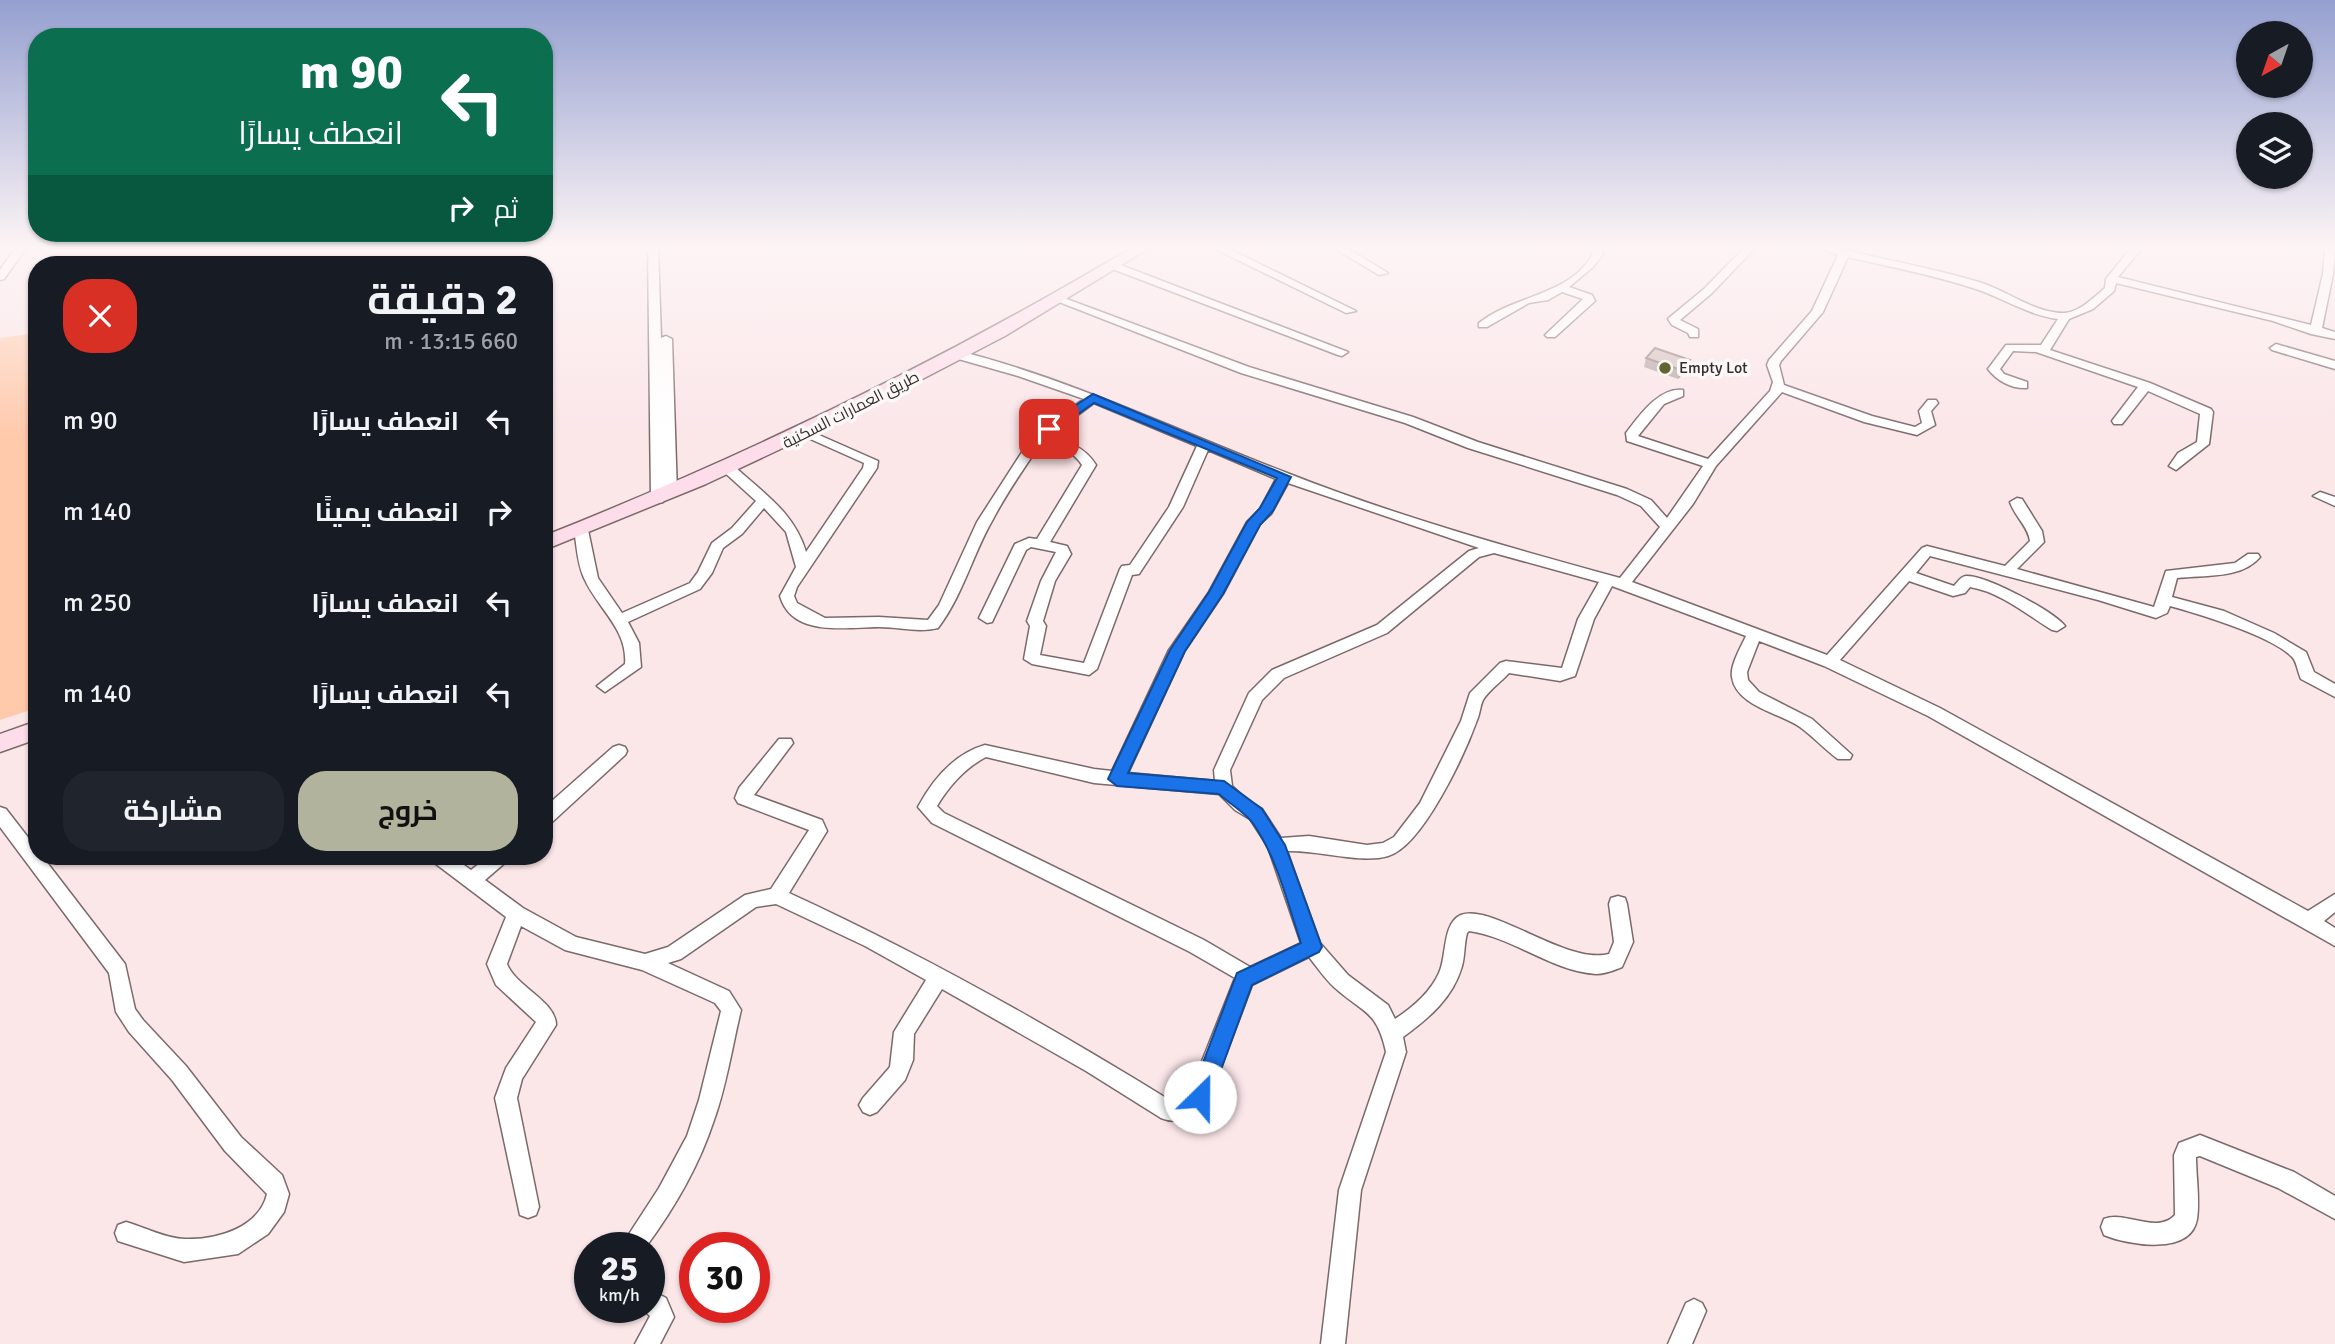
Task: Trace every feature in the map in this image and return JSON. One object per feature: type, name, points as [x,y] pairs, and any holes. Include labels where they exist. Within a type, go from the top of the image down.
[{"type":"main road","name":"طريق العمارات السكنية","points":[[553,541],[729,469],[805,434],[1042,310]]},
{"type":"main road","points":[[0,743],[28,733]]},
{"type":"street","points":[[656,310],[664,496]]},
{"type":"street","points":[[663,310],[664,496]]},
{"type":"street","points":[[1086,310],[1245,370],[1409,420],[1473,445],[1622,492],[1646,503],[1668,527]]},
{"type":"street","points":[[1230,310],[1342,352]]},
{"type":"street","points":[[1483,325],[1496,314],[1512,310]]},
{"type":"street","points":[[1551,335],[1579,310]]},
{"type":"street","points":[[1685,310],[1674,319],[1676,323],[1694,331],[1694,335]]},
{"type":"street","points":[[1778,387],[1773,365],[1775,360],[1818,310]]},
{"type":"street","points":[[2040,310],[2066,316],[2084,310]]},
{"type":"street","points":[[2241,310],[2335,336]]},
{"type":"street","points":[[2315,332],[2320,310]]},
{"type":"street","points":[[2041,351],[2048,347],[2066,316]]},
{"type":"street","points":[[2023,385],[2000,377],[1994,369],[2010,347],[2041,351],[2146,386],[2209,414],[2203,444],[2183,456],[2176,466]]},
{"type":"street","points":[[2276,348],[2335,365]]},
{"type":"street","points":[[959,355],[1023,373],[1093,398],[1284,477],[1496,549],[1616,582],[1830,662],[1934,712],[2335,938]]},
{"type":"street","points":[[2118,421],[2146,386]]},
{"type":"street","points":[[1778,387],[1868,419],[1917,431],[1929,425],[1925,411],[1931,403]]},
{"type":"street","points":[[1276,845],[1309,843],[1367,852],[1386,850],[1400,842],[1427,807],[1469,721],[1478,694],[1506,667],[1560,675],[1569,672],[1586,619],[1616,582],[1668,527],[1711,464],[1778,387]]},
{"type":"street","points":[[1679,393],[1660,401],[1632,433],[1632,438],[1711,464]]},
{"type":"street","points":[[805,434],[871,461],[870,468],[835,524],[803,566],[787,596],[790,606],[811,620],[829,626],[876,622],[906,626],[933,625],[947,607],[984,522],[1038,438],[1093,398]]},
{"type":"street","points":[[1038,438],[1071,447],[1085,456],[1089,466],[1041,544]]},
{"type":"street","points":[[987,618],[1020,547],[1029,542],[1062,549],[1064,554],[1038,607],[1035,621],[1038,626],[1032,659],[1089,669],[1127,569],[1134,571],[1164,527],[1204,446]]},
{"type":"street","points":[[729,469],[793,531],[803,566]]},
{"type":"street","points":[[1117,779],[1177,650],[1216,594],[1254,522],[1266,511],[1284,477]]},
{"type":"street","points":[[2320,496],[2335,502]]},
{"type":"street","points":[[619,620],[695,586],[705,573],[717,546],[737,531],[763,501]]},
{"type":"street","points":[[2008,572],[2037,542],[2036,531],[2020,514],[2017,502]]},
{"type":"street","points":[[581,530],[584,558],[592,579],[619,620],[634,652],[633,667],[605,686]]},
{"type":"street","points":[[1333,1344],[1350,1190],[1395,1052],[1392,1033],[1381,1011],[1341,981],[1312,947],[1276,845],[1256,814],[1241,805],[1224,788],[1222,770],[1255,697],[1278,674],[1382,629],[1474,554],[1496,549]]},
{"type":"street","points":[[1830,662],[1927,551],[2102,596],[2151,613],[2161,612],[2171,574],[2239,567],[2253,557]]},
{"type":"street","points":[[1907,575],[1953,591],[1960,590],[1966,581],[1974,583],[2008,595],[2057,625]]},
{"type":"street","points":[[2164,600],[2230,617],[2263,633],[2301,656],[2307,675],[2335,691]]},
{"type":"street","points":[[1755,633],[1738,672],[1744,689],[1807,723],[1818,736],[1844,755]]},
{"type":"street","points":[[777,896],[815,840],[819,828],[746,800],[744,796],[785,743]]},
{"type":"street","points":[[553,811],[619,751]]},
{"type":"street","points":[[1224,788],[1117,779],[985,751],[962,766],[938,790],[928,807],[938,818],[957,828],[1197,946],[1248,975]]},
{"type":"street","points":[[0,814],[28,851]]},
{"type":"street","points":[[39,865],[118,970],[126,1012],[136,1026],[179,1073],[233,1144],[274,1183],[278,1194],[276,1203],[260,1226],[238,1243],[184,1251],[126,1233]]},
{"type":"street","points":[[450,865],[516,914],[572,944],[645,962],[722,997],[731,1010],[710,1102],[695,1141],[673,1188],[642,1232]]},
{"type":"street","points":[[471,881],[490,865]]},
{"type":"street","points":[[645,962],[674,953],[752,900],[777,896],[872,940],[1093,1064],[1156,1105],[1168,1111],[1181,1111],[1194,1106],[1200,1097],[1240,988],[1248,975],[1312,947]]},
{"type":"street","points":[[2309,921],[2335,902]]},
{"type":"street","points":[[1392,1033],[1430,1006],[1451,968],[1454,942],[1465,922],[1477,921],[1494,926],[1569,961],[1598,966],[1609,964],[1620,956],[1625,943],[1625,928],[1618,904]]},
{"type":"street","points":[[516,914],[497,964],[503,979],[545,1018],[546,1025],[513,1075],[506,1098],[528,1207]]},
{"type":"street","points":[[870,1105],[898,1073],[903,1059],[904,1032],[938,978]]},
{"type":"street","points":[[2112,1227],[2159,1234],[2169,1234],[2181,1228],[2186,1219],[2185,1155],[2194,1146],[2209,1147],[2286,1180],[2335,1208]]},
{"type":"street","points":[[1680,1344],[1694,1311]]},
{"type":"street","points":[[647,1344],[659,1323]]},
{"type":"shaded area","points":[[28,334],[28,711],[0,720],[0,338]]},
{"type":"building","points":[[1655,348],[1690,360],[1681,370],[1646,358]]},
{"type":"place","name":"Empty Lot","points":[[1665,368]]},
{"type":"route","points":[[1049,429],[1093,398],[1284,477],[1266,511],[1254,522],[1216,594],[1199,614],[1177,650],[1154,706],[1117,779],[1224,788],[1241,805],[1256,814],[1276,845],[1312,947],[1244,979],[1215,1063],[1200,1097]]}]
